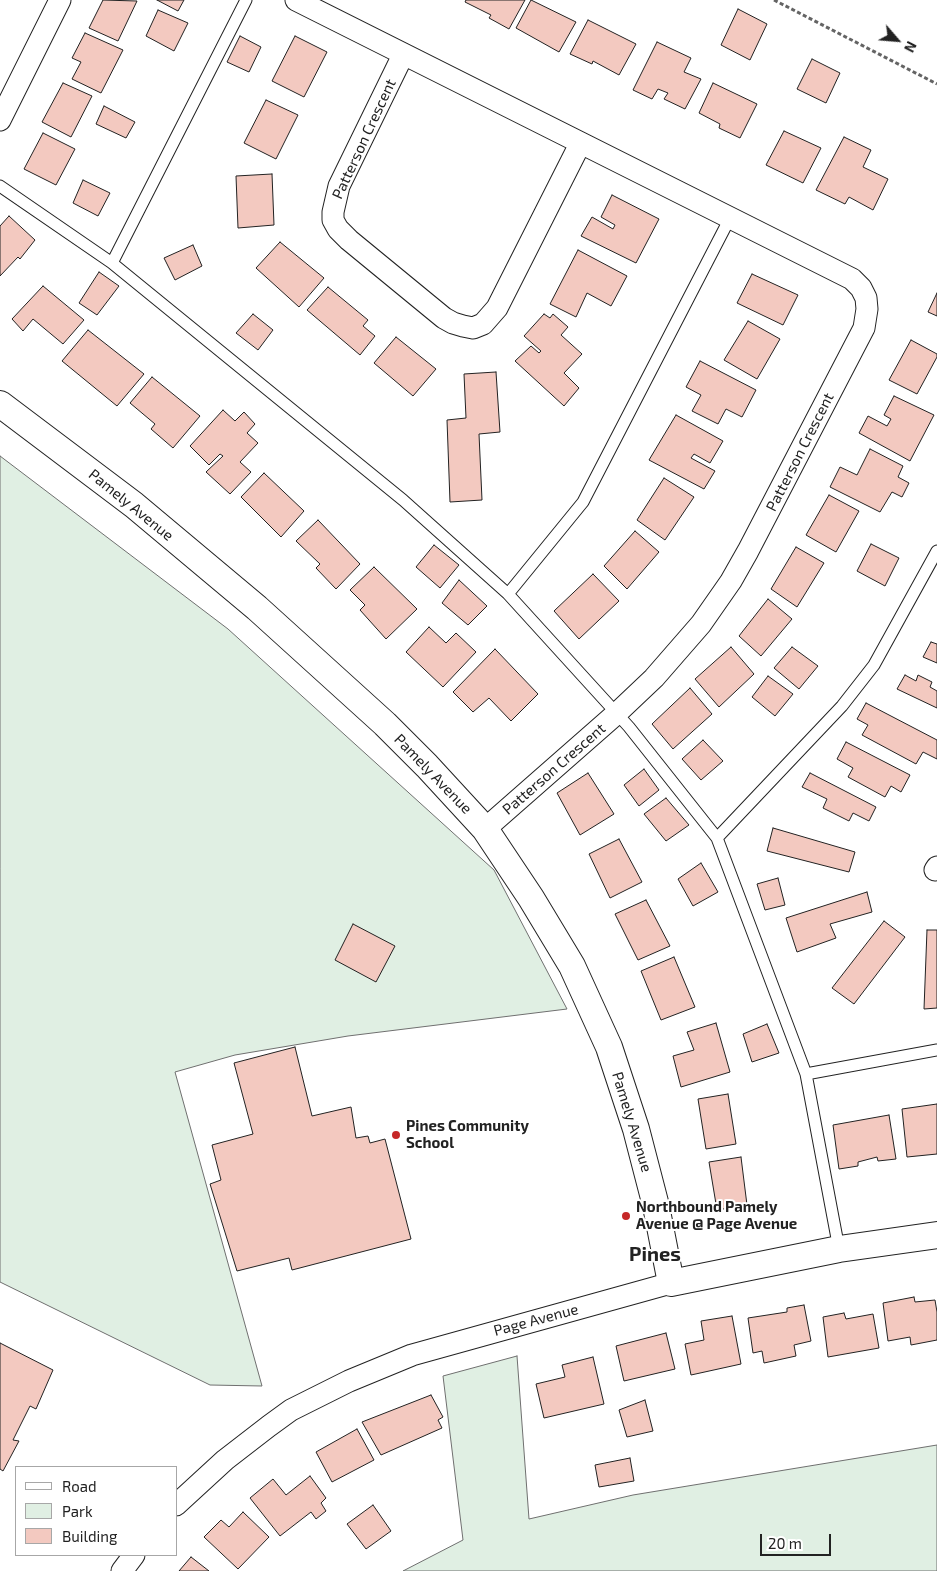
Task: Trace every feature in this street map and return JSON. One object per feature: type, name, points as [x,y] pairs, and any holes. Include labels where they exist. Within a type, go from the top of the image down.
[{"type":"street","points":[[0,120],[60,0]]},
{"type":"street","name":"Patterson Crescent","points":[[296,0],[852,280],[861,288],[866,298],[867,318],[864,328],[752,543],[731,581],[702,624],[654,678],[616,714],[485,829]]},
{"type":"street","name":"Patterson Crescent","points":[[404,55],[339,186],[334,205],[333,220],[338,229],[349,240],[444,318],[473,328],[483,324],[497,308],[580,144]]},
{"type":"street","name":"Pamely Avenue","points":[[0,404],[134,505],[257,608],[385,724],[485,829],[531,898],[572,966],[609,1047],[636,1130],[656,1206],[671,1283]]},
{"type":"street","name":"Page Avenue","points":[[178,1503],[225,1460],[291,1410],[320,1394],[412,1355],[671,1283],[839,1249],[937,1235]]},
{"type":"street","points":[[122,1571],[133,1556]]},
{"type":"lane","points":[[112,263],[246,0]]},
{"type":"lane","points":[[0,186],[112,263],[403,500],[508,594],[629,727],[717,838],[806,1074],[839,1249]]},
{"type":"lane","points":[[508,594],[583,502],[730,218]]},
{"type":"lane","points":[[717,838],[842,706],[874,665],[937,551]]},
{"type":"lane","points":[[806,1074],[937,1050]]},
{"type":"path","points":[[774,0],[937,84]]},
{"type":"green space","points":[[0,456],[228,629],[494,870],[567,1009],[348,1036],[235,1055],[175,1072],[262,1386],[210,1385],[0,1282]]},
{"type":"green space","points":[[517,1356],[529,1519],[633,1495],[937,1445],[937,1571],[403,1571],[463,1540],[443,1376]]},
{"type":"building","points":[[103,0],[137,1],[118,41],[89,28]]},
{"type":"building","points":[[157,0],[184,0],[178,11]]},
{"type":"building","points":[[466,0],[525,0],[509,29],[489,18],[491,15],[465,2]]},
{"type":"building","points":[[531,0],[576,22],[559,52],[516,28]]},
{"type":"building","points":[[738,9],[767,24],[750,60],[721,45]]},
{"type":"building","points":[[158,10],[188,23],[174,51],[146,36]]},
{"type":"building","points":[[588,20],[636,44],[619,75],[593,61],[592,64],[570,54]]},
{"type":"building","points":[[85,33],[123,50],[101,93],[72,79],[81,62],[72,58]]},
{"type":"building","points":[[240,36],[261,47],[249,72],[227,62]]},
{"type":"building","points":[[295,36],[327,52],[304,97],[272,81]]},
{"type":"building","points":[[657,42],[691,58],[684,72],[701,79],[685,109],[664,99],[668,93],[658,89],[652,99],[633,90]]},
{"type":"building","points":[[812,59],[840,73],[826,103],[797,89]]},
{"type":"building","points":[[63,83],[92,96],[71,137],[42,122]]},
{"type":"building","points":[[713,83],[757,104],[740,138],[719,128],[720,124],[699,113]]},
{"type":"building","points":[[266,100],[298,115],[276,159],[244,143]]},
{"type":"building","points":[[104,106],[135,122],[126,138],[96,124]]},
{"type":"building","points":[[784,131],[821,148],[803,183],[766,165]]},
{"type":"building","points":[[43,133],[75,149],[56,185],[24,169]]},
{"type":"building","points":[[844,137],[871,150],[863,167],[888,179],[873,210],[849,197],[845,204],[816,190]]},
{"type":"building","points":[[272,174],[274,225],[238,228],[236,176]]},
{"type":"building","points":[[83,180],[110,193],[98,216],[73,203]]},
{"type":"building","points":[[612,195],[659,219],[636,263],[581,236],[592,217],[613,229],[615,225],[601,217]]},
{"type":"building","points":[[9,216],[35,240],[20,259],[18,257],[0,276],[0,226]]},
{"type":"building","points":[[280,242],[324,278],[299,307],[256,268]]},
{"type":"building","points":[[193,245],[202,266],[175,280],[164,258]]},
{"type":"building","points":[[578,250],[627,276],[611,306],[587,293],[576,317],[550,304]]},
{"type":"building","points":[[99,272],[119,286],[97,315],[79,303]]},
{"type":"building","points":[[752,274],[798,295],[783,325],[737,303]]},
{"type":"building","points":[[43,286],[84,320],[63,344],[33,319],[23,331],[12,319]]},
{"type":"building","points":[[328,287],[368,320],[363,326],[375,336],[360,355],[307,310]]},
{"type":"building","points":[[937,293],[937,316],[928,312]]},
{"type":"building","points":[[253,314],[273,330],[258,350],[236,333]]},
{"type":"building","points":[[544,314],[550,318],[553,314],[568,327],[561,335],[582,354],[564,373],[579,388],[564,406],[515,361],[531,346],[539,353],[541,351],[524,336]]},
{"type":"building","points":[[748,321],[780,339],[757,379],[724,360]]},
{"type":"building","points":[[88,330],[144,374],[117,406],[62,361]]},
{"type":"building","points":[[396,337],[436,369],[413,396],[374,363]]},
{"type":"building","points":[[911,340],[937,354],[917,394],[889,380]]},
{"type":"building","points":[[700,361],[756,390],[742,417],[726,409],[718,424],[692,411],[701,395],[686,387]]},
{"type":"building","points":[[496,372],[500,432],[479,434],[482,500],[450,502],[447,420],[466,418],[464,374]]},
{"type":"building","points":[[152,377],[200,416],[173,448],[151,429],[155,424],[130,403]]},
{"type":"building","points":[[894,396],[934,415],[910,461],[859,433],[868,416],[887,426],[891,419],[884,415]]},
{"type":"building","points":[[223,410],[235,421],[244,412],[255,424],[247,433],[258,443],[240,462],[251,472],[230,494],[206,472],[223,456],[220,454],[209,465],[190,446]]},
{"type":"building","points":[[676,415],[723,441],[710,463],[694,454],[691,458],[715,471],[704,489],[649,460]]},
{"type":"building","points":[[870,449],[903,466],[898,477],[909,483],[902,497],[892,492],[880,512],[830,487],[840,467],[857,475]]},
{"type":"building","points":[[264,473],[304,511],[281,537],[241,497]]},
{"type":"building","points":[[664,478],[694,497],[665,540],[637,520]]},
{"type":"building","points":[[829,495],[859,511],[836,552],[806,535]]},
{"type":"building","points":[[318,520],[360,564],[336,589],[316,568],[320,564],[296,541]]},
{"type":"building","points":[[635,531],[659,552],[627,589],[604,566]]},
{"type":"building","points":[[871,544],[899,558],[885,586],[857,571]]},
{"type":"building","points":[[434,545],[459,565],[440,588],[416,567]]},
{"type":"building","points":[[796,547],[824,563],[797,607],[771,589]]},
{"type":"building","points":[[374,567],[417,609],[386,639],[360,610],[365,605],[350,590]]},
{"type":"building","points":[[593,574],[619,601],[579,639],[554,611]]},
{"type":"building","points":[[459,580],[487,606],[468,625],[442,603]]},
{"type":"building","points":[[768,599],[792,619],[761,656],[739,636]]},
{"type":"building","points":[[429,627],[446,643],[456,633],[476,652],[443,687],[406,652]]},
{"type":"building","points":[[931,642],[937,644],[937,663],[923,657]]},
{"type":"building","points":[[731,647],[754,674],[719,707],[695,679]]},
{"type":"building","points":[[792,647],[818,666],[799,689],[774,668]]},
{"type":"building","points":[[495,649],[538,694],[511,721],[489,698],[473,712],[453,692]]},
{"type":"building","points":[[905,675],[916,681],[918,675],[932,682],[930,687],[937,691],[937,708],[897,689]]},
{"type":"building","points":[[768,676],[793,694],[775,716],[752,697]]},
{"type":"building","points":[[690,688],[712,714],[673,749],[652,724]]},
{"type":"building","points":[[866,703],[937,740],[937,759],[923,752],[916,764],[862,735],[868,725],[857,719]]},
{"type":"building","points":[[703,740],[723,761],[701,780],[682,759]]},
{"type":"building","points":[[846,742],[910,775],[901,792],[891,786],[885,797],[848,777],[853,768],[837,759]]},
{"type":"building","points":[[644,769],[659,790],[639,806],[624,785]]},
{"type":"building","points":[[588,773],[614,814],[580,835],[557,793]]},
{"type":"building","points":[[810,773],[876,807],[869,821],[853,813],[849,821],[823,808],[827,799],[802,787]]},
{"type":"building","points":[[666,798],[689,825],[666,841],[644,814]]},
{"type":"building","points":[[773,828],[855,852],[849,872],[767,851]]},
{"type":"building","points":[[619,839],[642,882],[610,898],[589,854]]},
{"type":"building","points":[[701,863],[718,892],[693,906],[678,879]]},
{"type":"building","points":[[778,878],[785,905],[765,910],[757,884]]},
{"type":"building","points":[[867,892],[872,912],[830,924],[836,938],[797,952],[786,918]]},
{"type":"building","points":[[646,900],[670,946],[638,960],[615,914]]},
{"type":"building","points":[[884,921],[905,937],[854,1004],[832,988]]},
{"type":"building","points":[[353,924],[395,946],[376,982],[335,960]]},
{"type":"building","points":[[927,930],[937,930],[937,1008],[924,1009]]},
{"type":"building","points":[[674,957],[695,1007],[661,1020],[641,971]]},
{"type":"building","points":[[716,1023],[730,1072],[681,1087],[673,1056],[694,1050],[687,1032]]},
{"type":"building","points":[[767,1024],[779,1053],[752,1062],[743,1034]]},
{"type":"building","points":[[295,1047],[312,1116],[351,1107],[356,1138],[368,1136],[370,1143],[385,1139],[411,1239],[292,1270],[289,1258],[237,1271],[210,1184],[221,1180],[212,1145],[253,1134],[234,1063]]},
{"type":"building","points":[[728,1094],[736,1144],[706,1149],[698,1099]]},
{"type":"building","points":[[937,1104],[937,1154],[907,1157],[902,1109]]},
{"type":"building","points":[[889,1115],[896,1159],[878,1161],[877,1157],[858,1162],[858,1166],[839,1169],[833,1125]]},
{"type":"building","points":[[741,1157],[747,1205],[717,1210],[709,1162]]},
{"type":"building","points":[[914,1297],[915,1302],[935,1300],[937,1340],[911,1345],[910,1337],[888,1341],[883,1303]]},
{"type":"building","points":[[804,1305],[811,1341],[794,1345],[796,1356],[764,1363],[762,1351],[753,1353],[748,1318],[787,1312],[787,1308]]},
{"type":"building","points":[[844,1313],[846,1319],[873,1314],[879,1348],[828,1357],[823,1317]]},
{"type":"building","points":[[732,1316],[741,1364],[691,1375],[685,1344],[704,1340],[701,1321]]},
{"type":"building","points":[[666,1333],[675,1369],[624,1381],[616,1346]]},
{"type":"building","points":[[0,1343],[53,1370],[36,1409],[30,1406],[13,1440],[19,1441],[3,1471],[0,1469]]},
{"type":"building","points":[[593,1357],[604,1404],[544,1418],[536,1384],[565,1377],[562,1365]]},
{"type":"building","points":[[431,1395],[443,1417],[438,1420],[442,1428],[381,1455],[362,1422]]},
{"type":"building","points":[[645,1400],[653,1431],[627,1437],[619,1410]]},
{"type":"building","points":[[357,1429],[374,1460],[332,1482],[316,1452]]},
{"type":"building","points":[[630,1458],[634,1481],[599,1487],[595,1465]]},
{"type":"building","points":[[310,1476],[326,1498],[321,1503],[326,1511],[316,1519],[311,1512],[280,1536],[250,1498],[273,1479],[286,1495]]},
{"type":"building","points":[[373,1505],[391,1531],[366,1549],[347,1524]]},
{"type":"building","points":[[243,1512],[269,1537],[238,1569],[204,1537],[221,1520],[229,1527]]},
{"type":"building","points":[[191,1557],[209,1571],[179,1571]]},
{"type":"place","name":"Pines Community School","points":[[396,1135]]},
{"type":"place","name":"Northbound Pamely Avenue @ Page Avenue","points":[[626,1216]]},
{"type":"district","name":"Pines","points":[[655,1254]]}]
